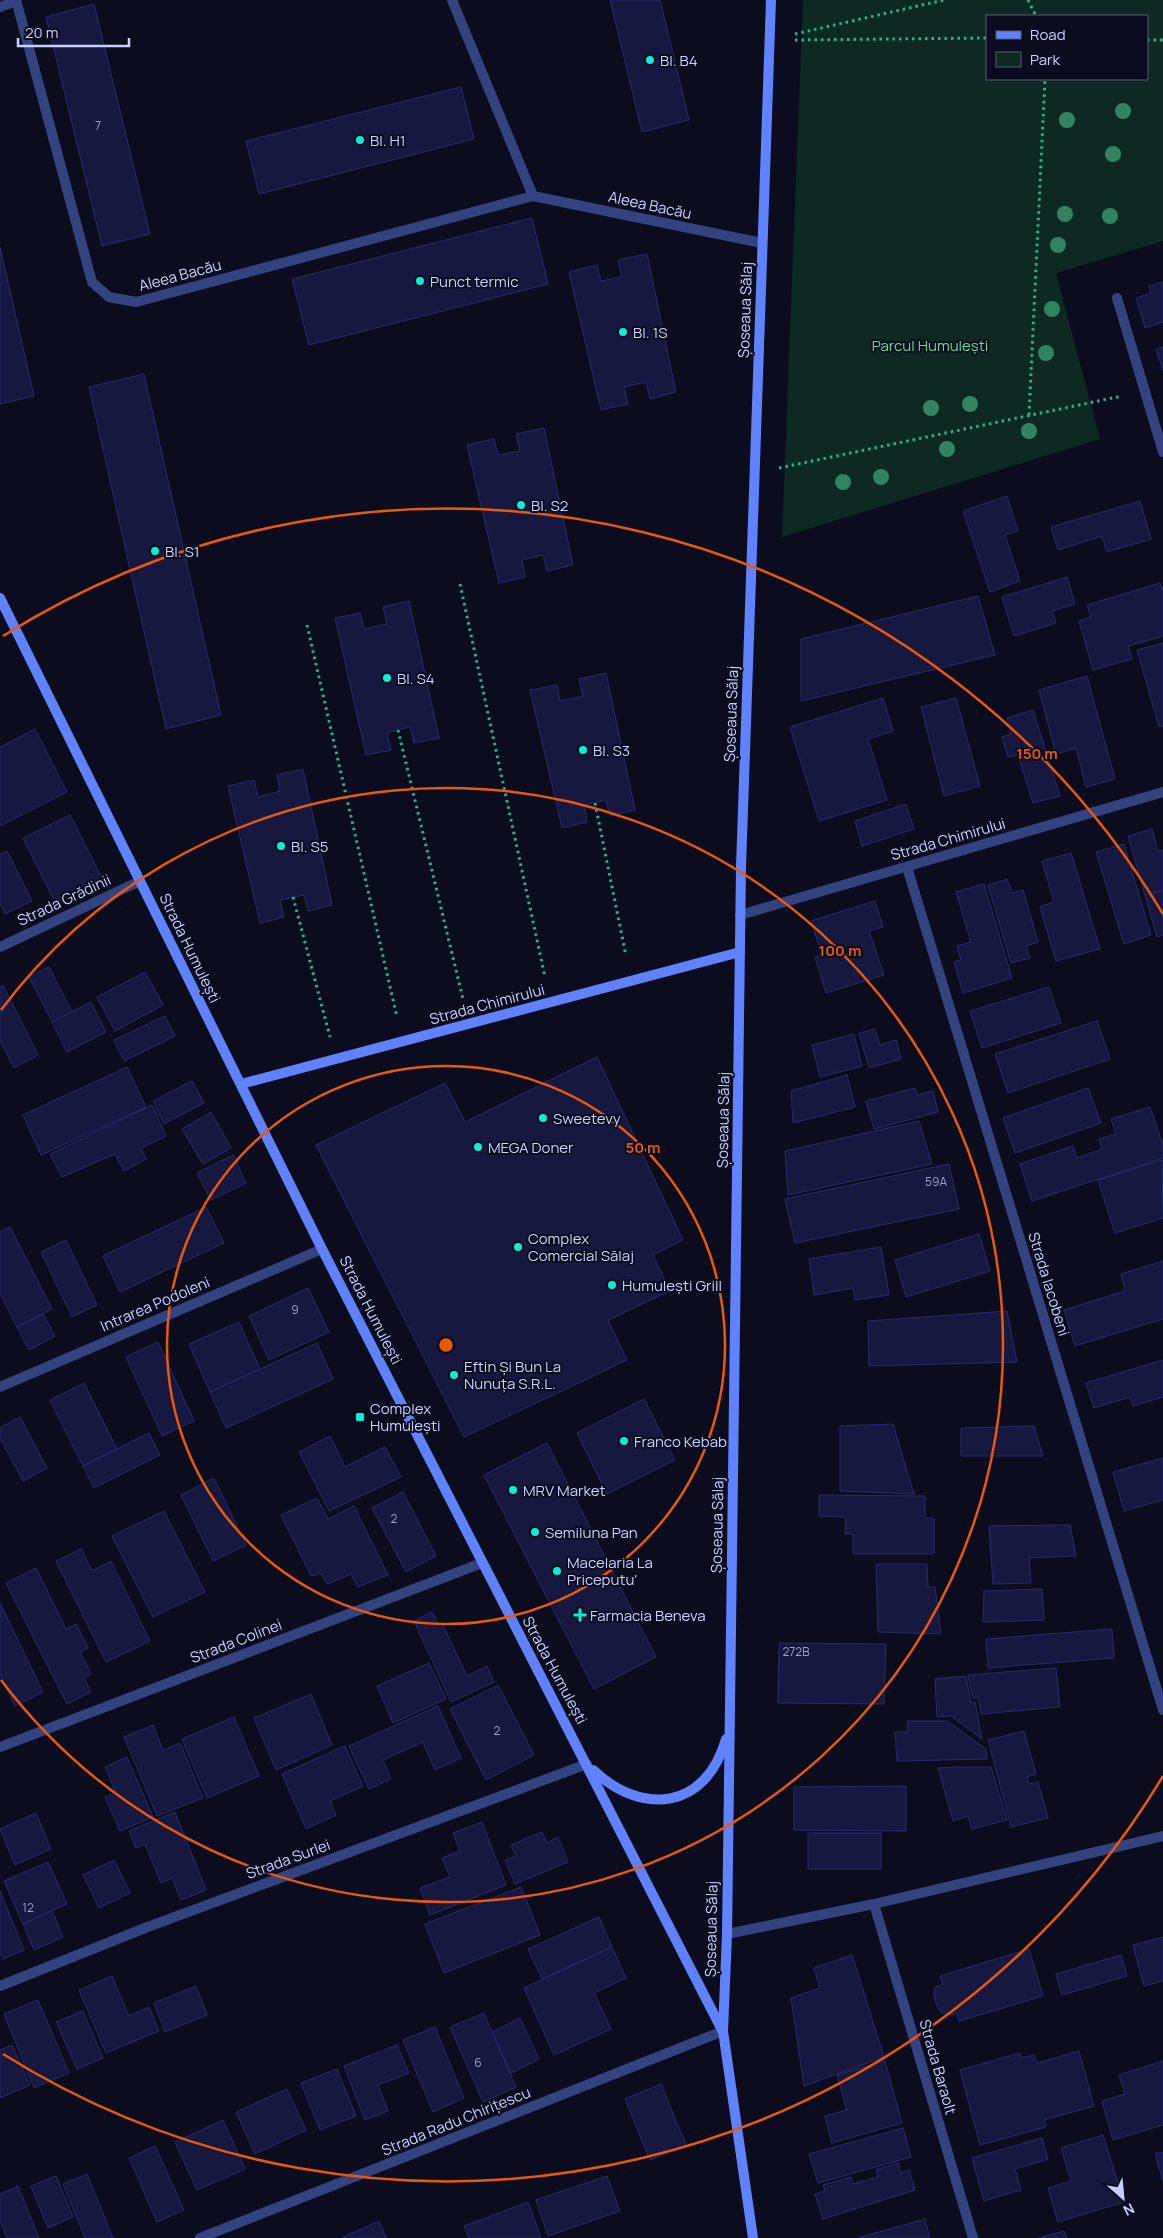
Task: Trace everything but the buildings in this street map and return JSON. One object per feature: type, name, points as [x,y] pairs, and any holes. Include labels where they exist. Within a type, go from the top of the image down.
[{"type":"street","points":[[0,7],[16,0]]},
{"type":"street","name":"Aleea Bacău","points":[[16,0],[92,282],[109,297],[136,302],[533,196],[762,243]]},
{"type":"street","points":[[452,0],[533,196]]},
{"type":"street","name":"Șoseaua Sălaj","points":[[752,2238],[723,2031],[727,1934],[740,916],[770,0]]},
{"type":"street","points":[[1117,298],[1163,452]]},
{"type":"street","name":"Strada Humulești","points":[[0,598],[4,615],[140,881],[322,1249],[723,2031]]},
{"type":"street","name":"Strada Chimirului","points":[[740,916],[1163,792]]},
{"type":"street","name":"Strada Iacobeni","points":[[907,867],[1163,1710]]},
{"type":"street","name":"Strada Grădinii","points":[[0,947],[140,881]]},
{"type":"street","name":"Strada Chimirului","points":[[241,1084],[740,952]]},
{"type":"street","name":"Intrarea Podoleni","points":[[0,1387],[322,1249]]},
{"type":"street","name":"Strada Colinei","points":[[0,1747],[482,1563]]},
{"type":"street","points":[[587,1764],[606,1782],[622,1791],[642,1799],[663,1800],[684,1794],[702,1783],[716,1766],[730,1727]]},
{"type":"street","name":"Strada Surlei","points":[[0,1986],[120,1938],[587,1764]]},
{"type":"street","points":[[727,1934],[874,1904],[1163,1836]]},
{"type":"street","name":"Strada Baraolt","points":[[874,1904],[973,2238]]},
{"type":"street","name":"Strada Radu Chirițescu","points":[[200,2238],[723,2031]]},
{"type":"path","points":[[770,40],[944,0]]},
{"type":"path","points":[[1028,0],[1036,15]]},
{"type":"path","points":[[770,40],[986,38]]},
{"type":"path","points":[[1148,40],[1163,40]]},
{"type":"path","points":[[1028,415],[1044,80]]},
{"type":"path","points":[[754,474],[1145,391]]},
{"type":"path","points":[[460,584],[551,1002]]},
{"type":"path","points":[[307,625],[403,1042]]},
{"type":"path","points":[[398,730],[469,1024]]},
{"type":"path","points":[[595,802],[630,981]]},
{"type":"path","points":[[293,897],[336,1059]]},
{"type":"green space","name":"Parcul Humulești","points":[[803,0],[1163,0],[1163,241],[1056,273],[1100,439],[782,537]]},
{"type":"place","name":"Bl. B4","points":[[650,60]]},
{"type":"place","name":"Bl. H1","points":[[360,140]]},
{"type":"place","name":"Punct termic","points":[[420,281]]},
{"type":"place","name":"Bl. 1S","points":[[623,332]]},
{"type":"place","name":"Bl. S2","points":[[521,505]]},
{"type":"place","name":"Bl. S1","points":[[155,551]]},
{"type":"place","name":"Bl. S4","points":[[387,678]]},
{"type":"place","name":"Bl. S3","points":[[583,750]]},
{"type":"place","name":"Bl. S5","points":[[281,846]]},
{"type":"place","name":"Sweetevy","points":[[543,1118]]},
{"type":"place","name":"MEGA Doner","points":[[478,1147]]},
{"type":"place","name":"Complex Comercial Sălaj","points":[[518,1247]]},
{"type":"place","name":"Humulești Grill","points":[[612,1285]]},
{"type":"place","name":"Eftin Și Bun La Nunuța S.R.L.","points":[[454,1375]]},
{"type":"place","name":"Complex Humulești","points":[[360,1417]]},
{"type":"place","name":"Franco Kebab","points":[[624,1441]]},
{"type":"place","name":"MRV Market","points":[[513,1490]]},
{"type":"place","name":"Semiluna Pan","points":[[535,1532]]},
{"type":"place","name":"Macelaria La Priceputu'","points":[[557,1571]]},
{"type":"place","name":"Farmacia Beneva","points":[[580,1615]]}]
